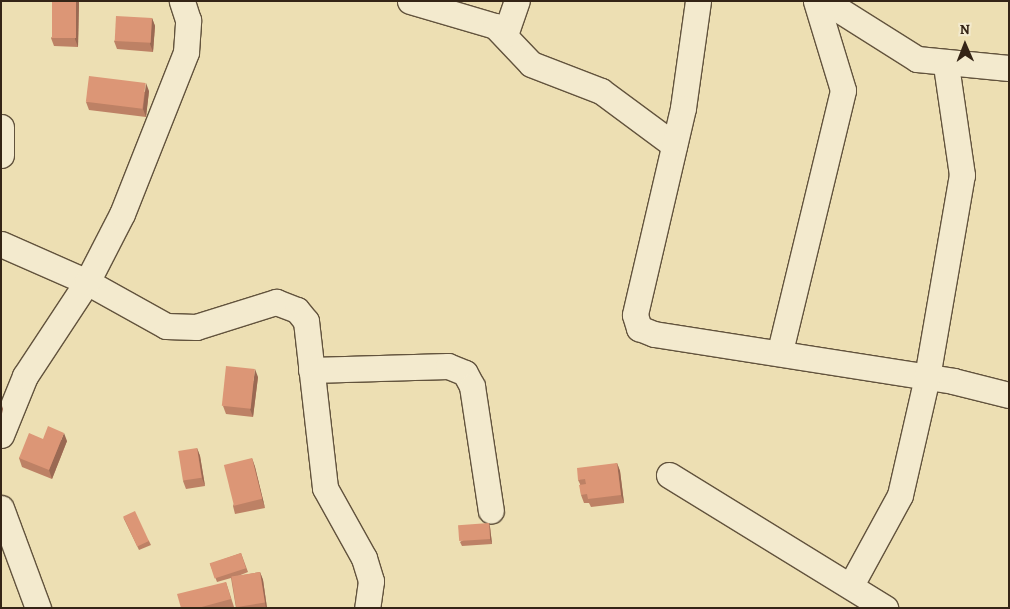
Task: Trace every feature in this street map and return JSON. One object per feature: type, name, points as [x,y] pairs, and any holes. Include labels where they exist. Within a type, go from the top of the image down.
[{"type":"street","points":[[1,435],[25,376],[87,282],[122,214],[186,52],[188,20],[182,1]]},
{"type":"street","points":[[410,1],[495,26],[531,64],[601,91],[674,145]]},
{"type":"street","points":[[505,35],[517,1]]},
{"type":"street","points":[[698,1],[674,145],[635,315],[639,328],[654,334],[780,351],[927,377],[1009,395]]},
{"type":"street","points":[[780,351],[843,90],[816,1]]},
{"type":"street","points":[[825,1],[898,50],[946,65],[1009,68]]},
{"type":"street","points":[[851,585],[900,495],[927,377],[962,175],[946,65]]},
{"type":"street","points":[[1,127],[1,155]]},
{"type":"street","points":[[1,244],[87,282],[166,326],[196,328],[276,302],[287,304],[306,321],[325,488],[364,558],[370,580],[367,608]]},
{"type":"street","points":[[311,370],[448,366],[465,373],[472,386],[491,511]]},
{"type":"street","points":[[669,475],[762,536],[851,585],[885,608]]},
{"type":"street","points":[[1,508],[38,608]]},
{"type":"building","points":[[52,1],[76,1],[76,38],[52,38]]},
{"type":"building","points":[[116,16],[152,18],[151,43],[115,41]]},
{"type":"building","points":[[89,76],[146,83],[142,109],[86,102]]},
{"type":"building","points":[[226,366],[255,369],[251,409],[222,406]]},
{"type":"building","points":[[48,426],[64,433],[49,470],[19,458],[29,433],[43,439]]},
{"type":"building","points":[[197,448],[202,478],[183,481],[178,451]]},
{"type":"building","points":[[252,458],[262,499],[234,506],[224,465]]},
{"type":"building","points":[[617,463],[621,495],[588,499],[587,494],[581,495],[579,485],[586,484],[585,479],[578,480],[577,468]]},
{"type":"building","points":[[135,511],[149,541],[137,546],[123,516]]},
{"type":"building","points":[[489,523],[490,539],[459,541],[458,525]]},
{"type":"building","points":[[241,553],[246,568],[215,578],[210,563]]},
{"type":"building","points":[[260,572],[265,603],[236,607],[231,577]]},
{"type":"building","points":[[226,582],[231,599],[198,608],[181,608],[177,594]]}]
